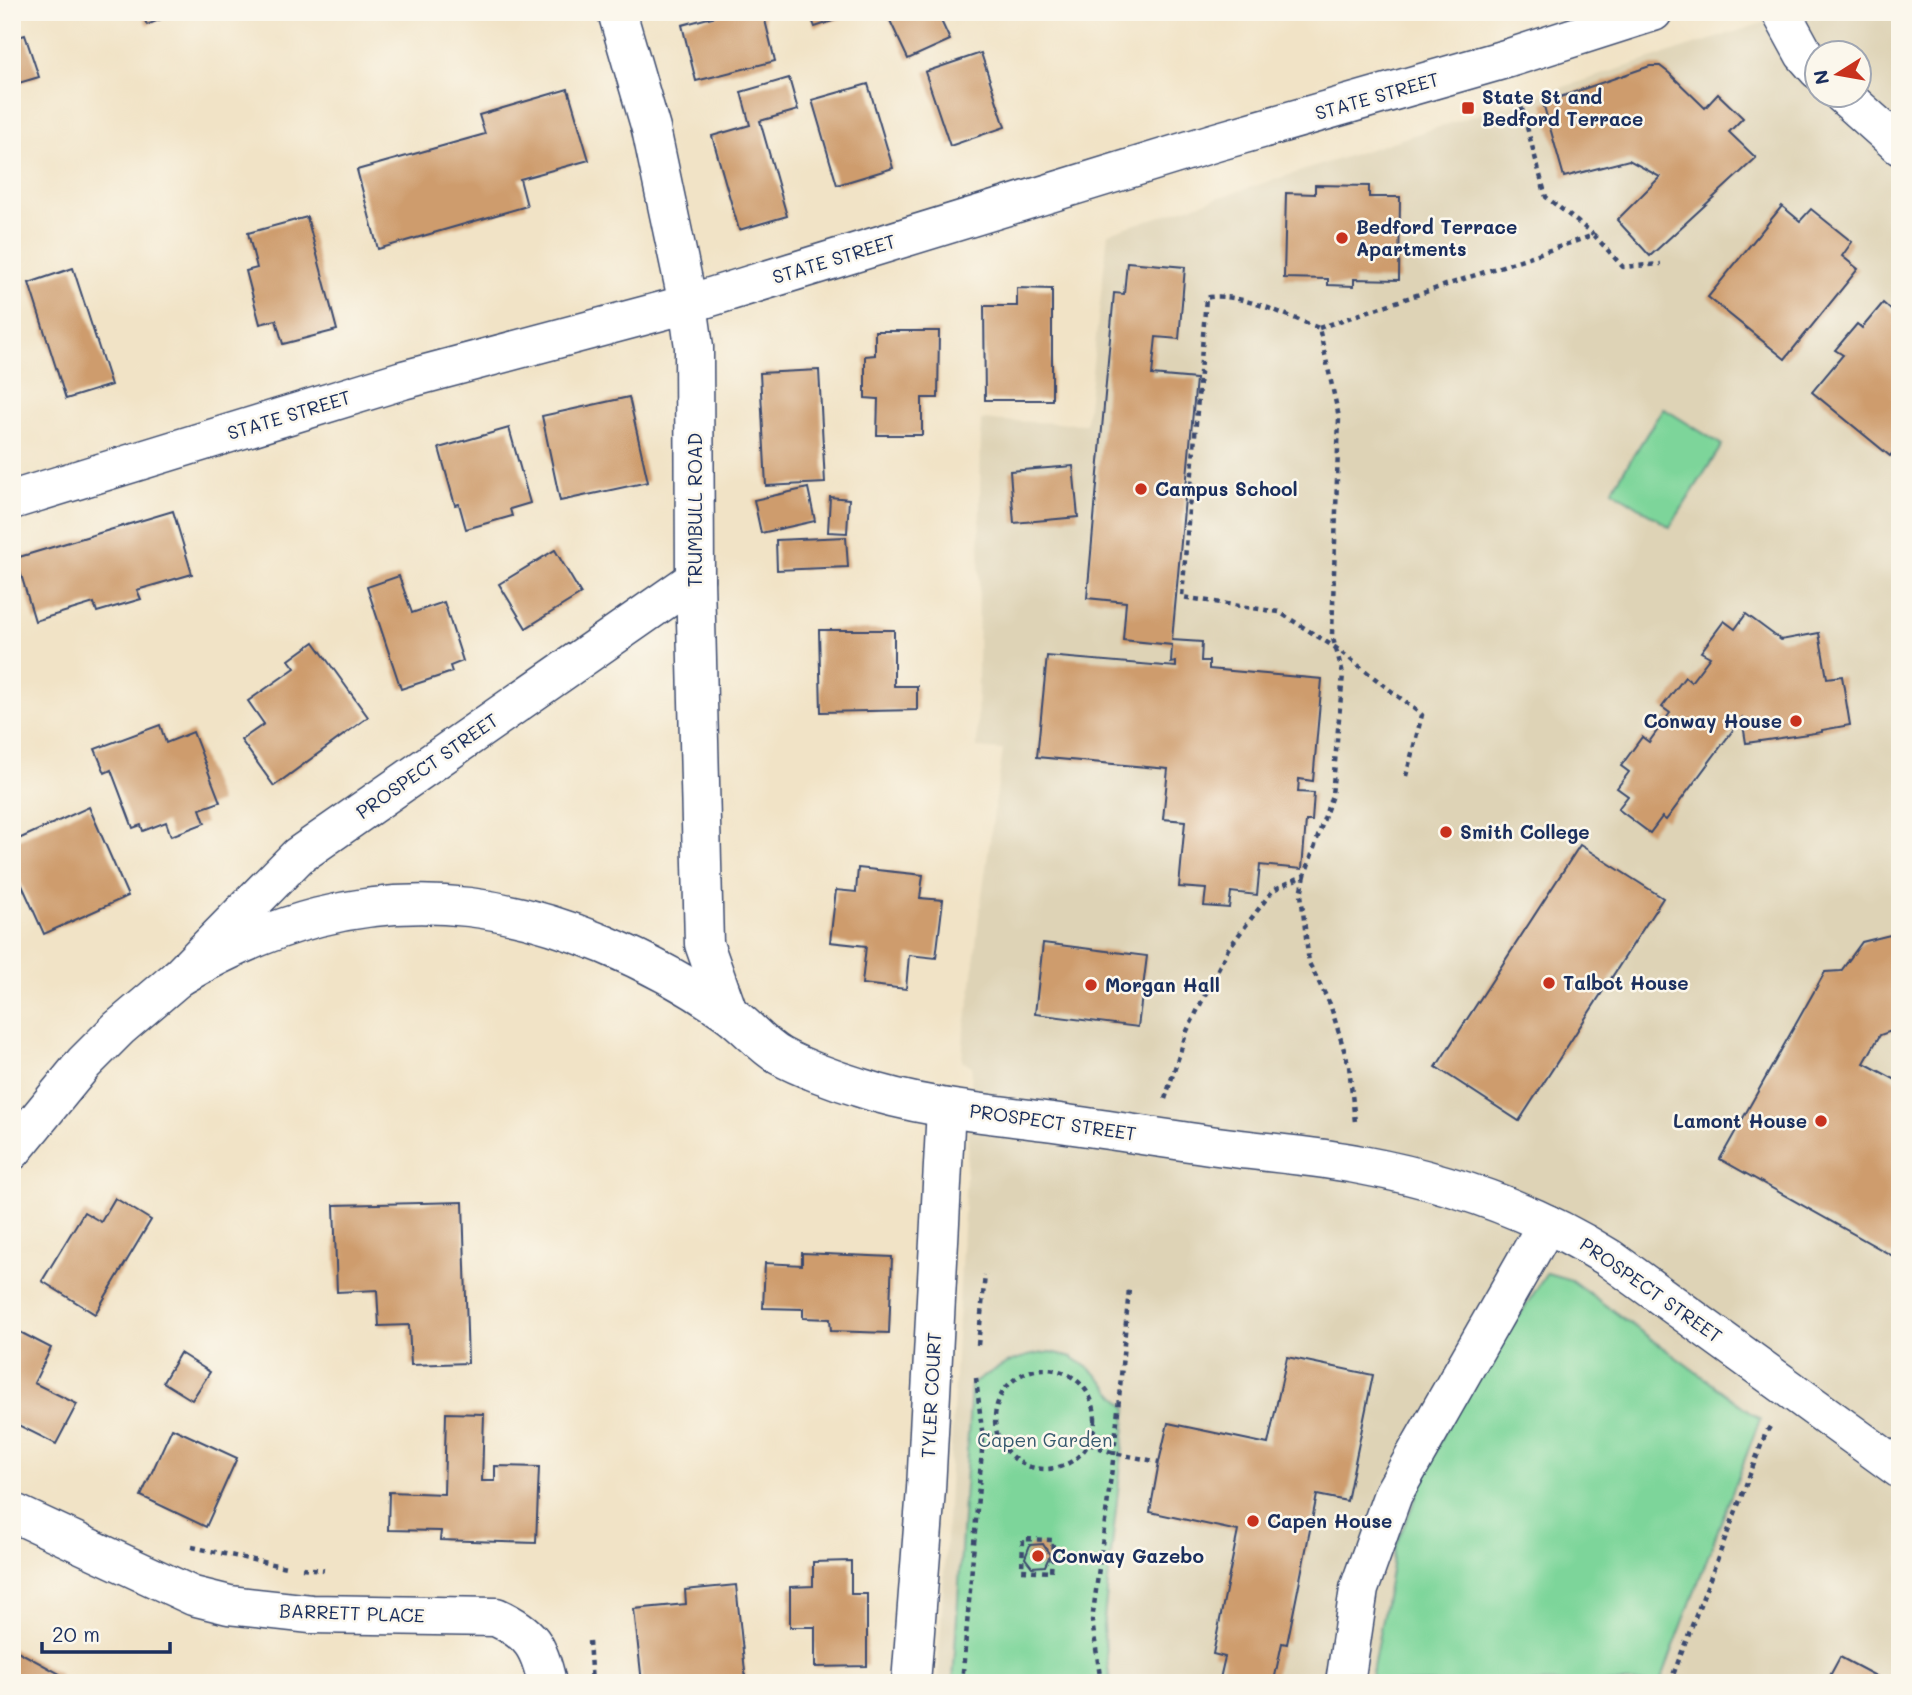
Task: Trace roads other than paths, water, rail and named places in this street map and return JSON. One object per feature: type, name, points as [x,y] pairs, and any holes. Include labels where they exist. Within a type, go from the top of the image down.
[{"type":"street","name":"TRUMBULL ROAD","points":[[617,12],[651,129],[688,304],[694,347],[695,579],[704,944],[727,1012]]},
{"type":"street","name":"STATE STREET","points":[[12,500],[403,380],[688,304],[1216,142],[1509,58],[1653,12]]},
{"type":"street","points":[[1781,12],[1804,54]]},
{"type":"street","points":[[1858,108],[1900,146]]},
{"type":"street","name":"PROSPECT STREET","points":[[12,1151],[84,1063],[119,1028],[179,977],[298,856],[695,579]]},
{"type":"street","name":"PROSPECT STREET","points":[[179,977],[236,946],[284,926],[357,909],[432,904],[470,907],[548,924],[656,969],[727,1012],[779,1055],[859,1088],[946,1108],[1360,1165],[1451,1188],[1547,1224],[1578,1238],[1609,1258],[1900,1469]]},
{"type":"street","name":"TYLER COURT","points":[[911,1683],[926,1489],[946,1108]]},
{"type":"street","points":[[1345,1683],[1359,1589],[1393,1494],[1547,1224]]},
{"type":"street","name":"BARRETT PLACE","points":[[12,1512],[174,1588],[220,1603],[311,1614],[496,1617],[520,1628],[534,1643],[543,1662],[547,1683]]},
{"type":"place","name":"State St and Bedford Terrace","points":[[1468,108]]},
{"type":"place","name":"Bedford Terrace Apartments","points":[[1342,238]]},
{"type":"place","name":"Campus School","points":[[1141,489]]},
{"type":"place","name":"Conway House","points":[[1796,721]]},
{"type":"place","name":"Smith College","points":[[1446,832]]},
{"type":"place","name":"Talbot House","points":[[1549,983]]},
{"type":"place","name":"Morgan Hall","points":[[1091,985]]},
{"type":"place","name":"Lamont House","points":[[1821,1121]]},
{"type":"place","name":"Capen House","points":[[1253,1521]]},
{"type":"place","name":"Conway Gazebo","points":[[1038,1556]]},
{"type":"park label","name":"Capen Garden","points":[[1045,1440]]}]
